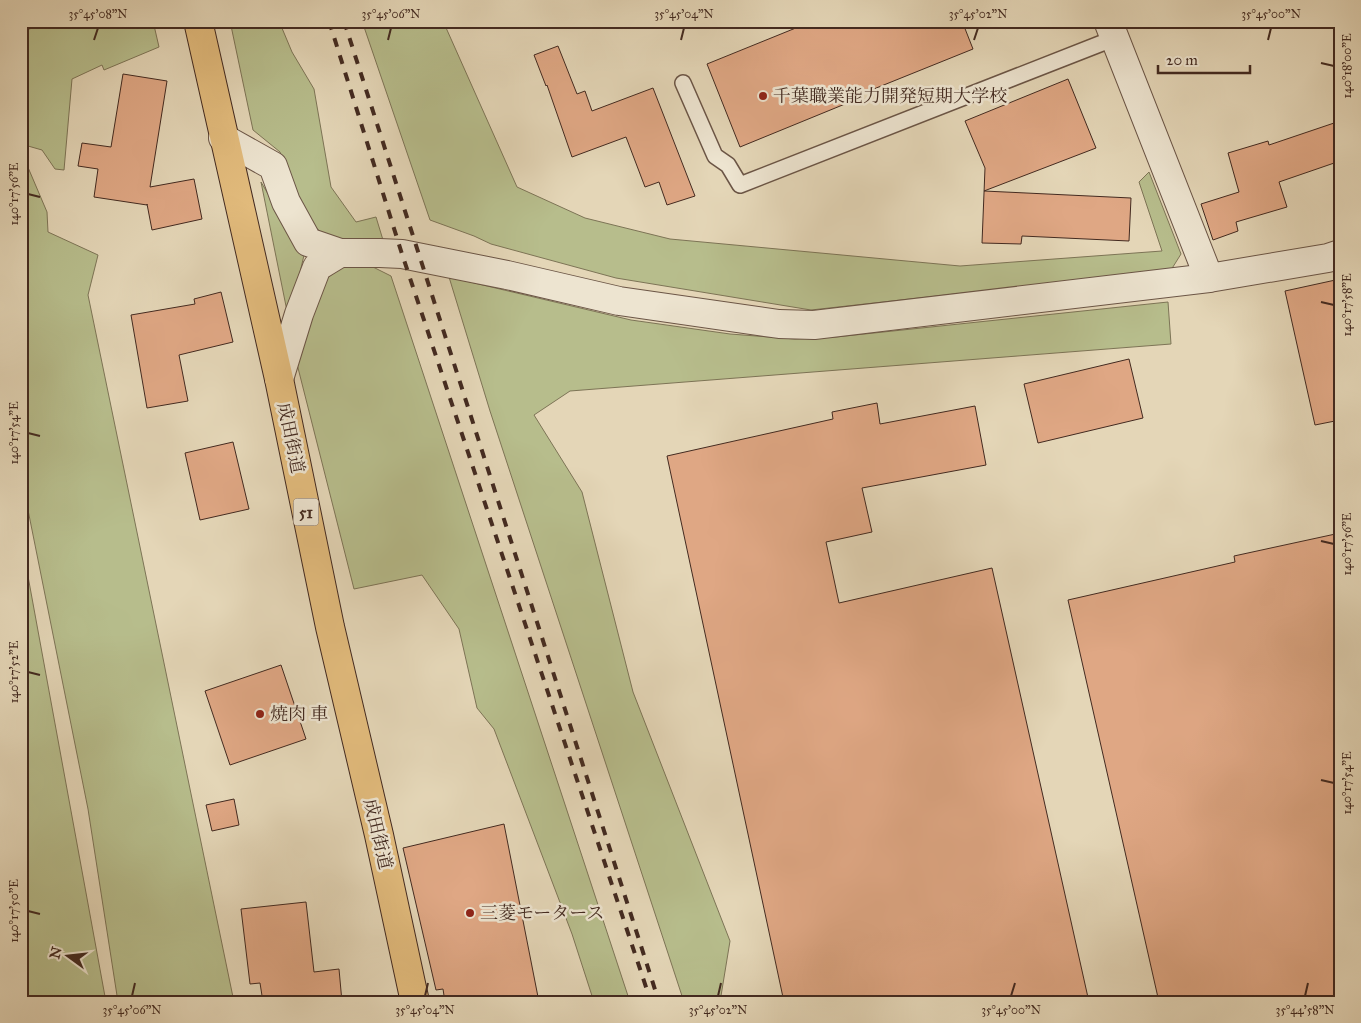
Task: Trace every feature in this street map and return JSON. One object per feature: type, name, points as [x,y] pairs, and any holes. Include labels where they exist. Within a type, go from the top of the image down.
[{"type":"highway","name":"成田街道","points":[[198,21],[279,379],[330,627],[379,835],[415,1002]]},
{"type":"street","points":[[1112,30],[1208,278]]},
{"type":"street","points":[[223,138],[273,166],[286,202],[308,242],[340,253],[380,252],[402,254],[619,301],[779,324],[814,325],[1208,278],[1328,258],[1340,254]]},
{"type":"street","points":[[279,379],[299,314],[317,267],[340,253]]},
{"type":"lane","points":[[683,83],[715,156],[728,165],[740,186],[1112,30]]},
{"type":"green space","points":[[47,21],[153,21],[159,47],[104,70],[102,65],[72,79],[64,170],[55,169],[42,150],[21,144],[21,33]]},
{"type":"green space","points":[[230,21],[279,21],[292,52],[314,89],[331,187],[356,222],[376,217],[383,240],[354,241],[326,236],[315,227],[300,204],[280,152],[253,130]]},
{"type":"green space","points":[[362,21],[443,21],[517,187],[585,218],[670,239],[960,266],[1162,251],[1139,182],[1149,172],[1181,254],[1171,270],[811,310],[616,278],[491,244],[430,220]]},
{"type":"green space","points":[[21,158],[24,158],[47,212],[48,232],[98,255],[88,295],[234,1002],[118,1002],[88,809],[21,475]]},
{"type":"green space","points":[[261,182],[304,255],[289,321]]},
{"type":"green space","points":[[343,265],[373,267],[391,276],[630,1002],[594,1002],[572,934],[494,729],[477,708],[459,629],[422,575],[354,589],[295,356],[316,288]]},
{"type":"green space","points":[[449,277],[631,320],[730,334],[795,339],[836,337],[1168,302],[1171,344],[570,391],[534,415],[582,492],[633,692],[730,941],[720,1002],[684,1002],[490,411]]},
{"type":"green space","points":[[21,538],[106,1002],[21,1002]]},
{"type":"building","points":[[813,21],[962,21],[973,49],[844,101],[845,104],[740,147],[707,64]]},
{"type":"building","points":[[558,46],[577,94],[585,91],[592,111],[653,88],[695,196],[667,205],[659,182],[645,187],[626,137],[572,157],[547,85],[534,55]]},
{"type":"building","points":[[123,74],[167,81],[150,187],[194,179],[202,219],[152,230],[147,204],[94,197],[98,169],[78,166],[82,143],[111,147]]},
{"type":"building","points":[[1068,79],[1096,148],[984,191],[985,168],[965,121]]},
{"type":"building","points":[[1340,121],[1340,161],[1279,182],[1287,207],[1236,222],[1238,231],[1213,240],[1201,204],[1239,192],[1228,153],[1268,141],[1269,145]]},
{"type":"building","points":[[984,191],[1131,198],[1129,241],[1022,236],[1021,244],[982,243]]},
{"type":"building","points":[[1340,279],[1340,420],[1315,425],[1285,291]]},
{"type":"building","points":[[221,292],[233,342],[179,355],[188,401],[147,408],[131,315],[195,304],[194,299]]},
{"type":"building","points":[[1129,359],[1143,418],[1038,443],[1024,384]]},
{"type":"building","points":[[877,403],[880,424],[975,406],[986,465],[862,488],[872,532],[826,542],[839,603],[992,568],[1089,1002],[784,1002],[667,456],[833,419],[832,412]]},
{"type":"building","points":[[233,442],[249,509],[200,520],[185,453]]},
{"type":"building","points":[[1340,533],[1340,1002],[1159,1002],[1068,600],[1235,562],[1234,556]]},
{"type":"building","points":[[281,665],[306,739],[230,765],[205,691]]},
{"type":"building","points":[[234,799],[239,825],[212,831],[206,805]]},
{"type":"building","points":[[504,824],[539,1002],[445,1002],[443,989],[436,990],[403,848]]},
{"type":"building","points":[[306,902],[314,972],[339,969],[342,1002],[263,1002],[260,983],[250,984],[241,909]]},
{"type":"railway","points":[[329,21],[402,254],[651,1002]]},
{"type":"railway","points":[[344,21],[659,1002]]},
{"type":"place","name":"千葉職業能力開発短期大学校","points":[[763,96]]},
{"type":"place","name":"焼肉 車","points":[[260,714]]},
{"type":"place","name":"三菱モータース","points":[[470,913]]}]
